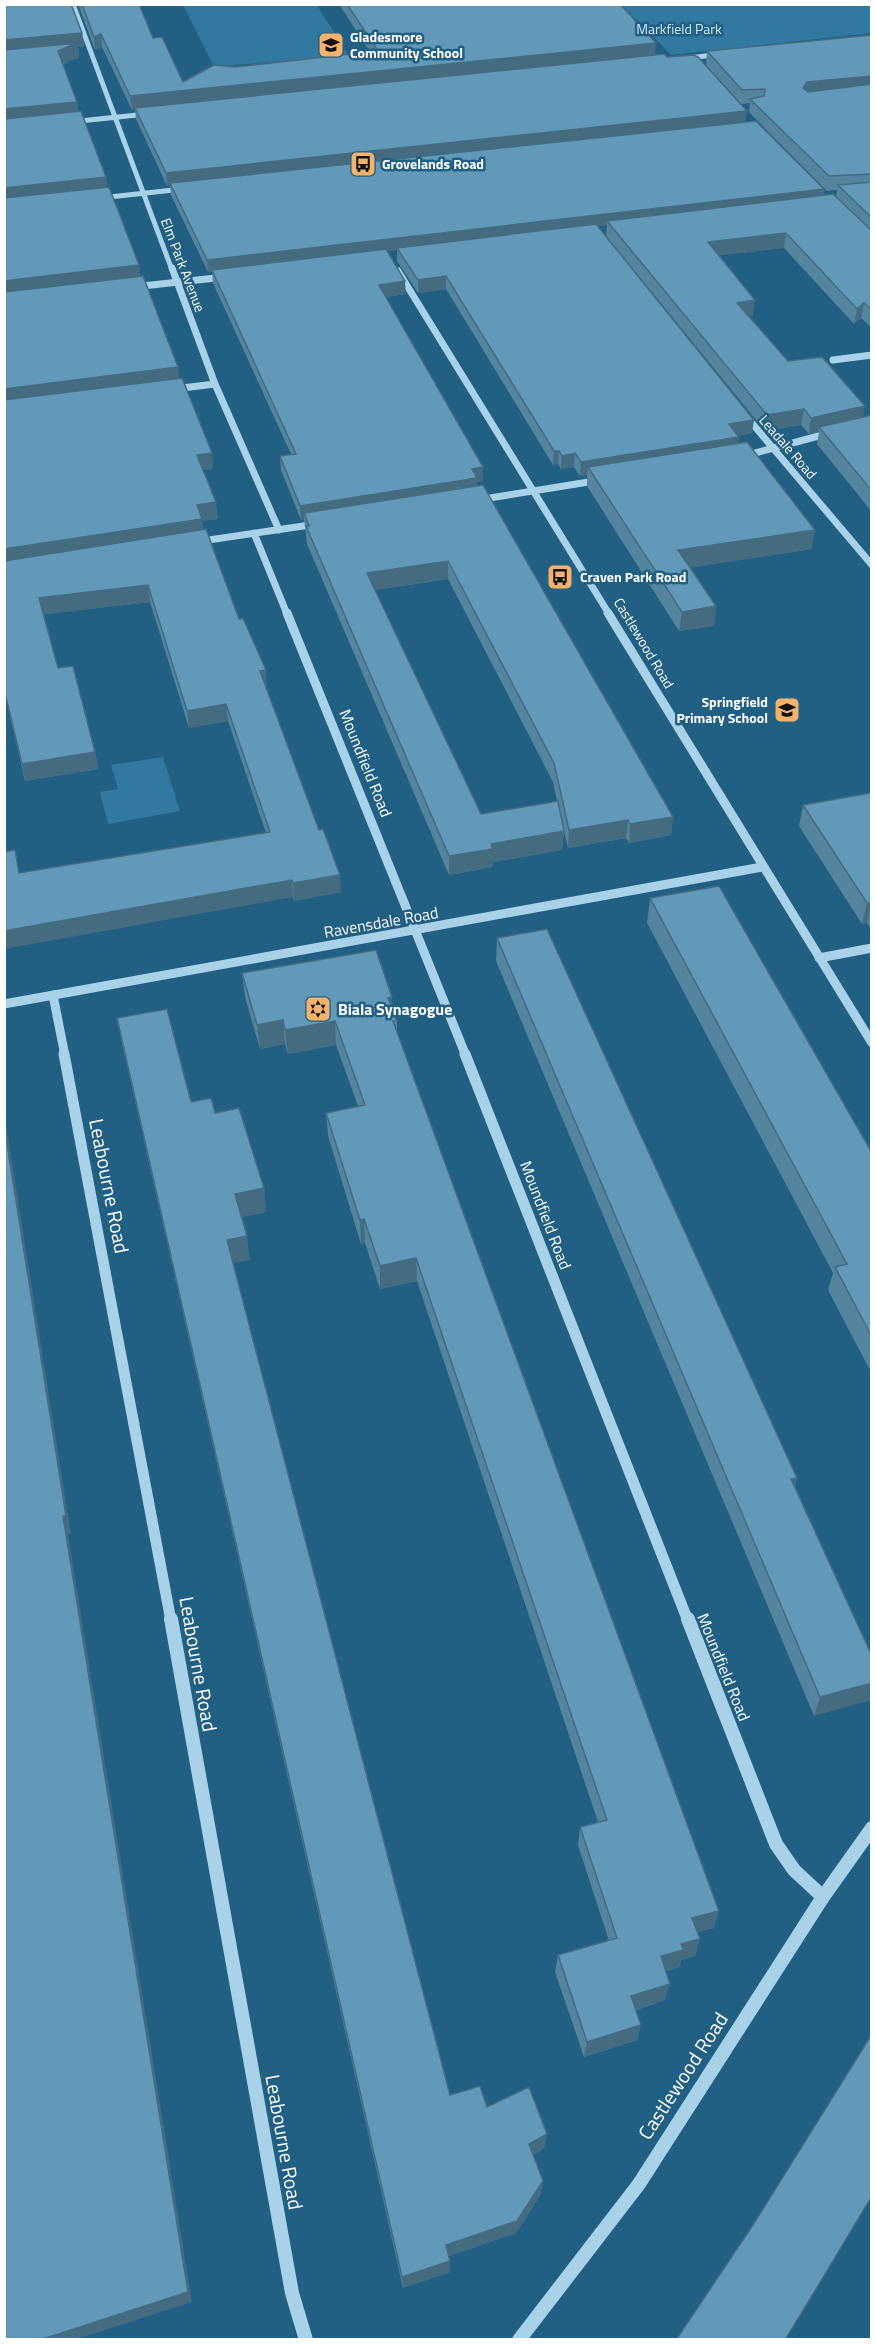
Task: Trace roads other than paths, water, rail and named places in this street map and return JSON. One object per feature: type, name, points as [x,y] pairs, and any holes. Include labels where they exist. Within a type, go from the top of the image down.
[{"type":"street","name":"Elm Park Avenue","points":[[73,4],[86,51],[144,193],[215,384],[279,530]]},
{"type":"street","points":[[675,60],[725,54]]},
{"type":"street","points":[[689,59],[700,65]]},
{"type":"street","points":[[59,123],[159,113]]},
{"type":"street","points":[[97,198],[190,188]]},
{"type":"street","name":"Castlewood Road","points":[[395,266],[872,1043]]},
{"type":"street","points":[[124,288],[236,275]]},
{"type":"street","points":[[833,360],[872,355]]},
{"type":"street","points":[[160,391],[215,384]]},
{"type":"street","name":"Leadale Road","points":[[742,412],[872,565]]},
{"type":"street","points":[[735,458],[838,432]]},
{"type":"street","points":[[463,502],[614,478]]},
{"type":"street","points":[[186,544],[325,523]]},
{"type":"street","name":"Moundfield Road","points":[[254,533],[417,932],[776,1844],[794,1870],[823,1897]]},
{"type":"street","name":"Ravensdale Road","points":[[4,1004],[417,932],[762,867]]},
{"type":"street","points":[[819,958],[872,948]]},
{"type":"street","name":"Leabourne Road","points":[[53,995],[152,1514],[292,2293],[306,2340]]},
{"type":"street","name":"Castlewood Road","points":[[519,2340],[639,2184],[823,1897],[872,1828]]},
{"type":"place","name":"Gladesmore Community School","points":[[331,45]]},
{"type":"place","name":"Grovelands Road","points":[[363,164]]},
{"type":"place","name":"Craven Park Road","points":[[560,577]]},
{"type":"place","name":"Springfield Primary School","points":[[787,710]]},
{"type":"place","name":"Biala Synagogue","points":[[318,1009]]},
{"type":"park label","name":"Markfield Park","points":[[679,29]]}]
